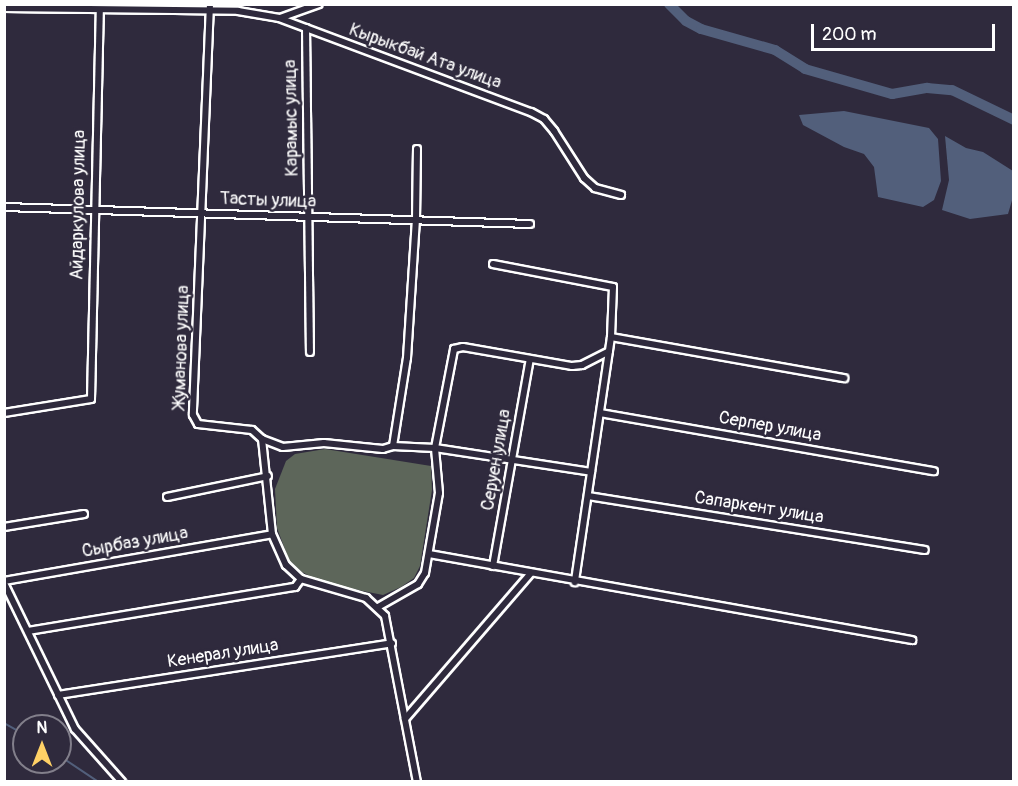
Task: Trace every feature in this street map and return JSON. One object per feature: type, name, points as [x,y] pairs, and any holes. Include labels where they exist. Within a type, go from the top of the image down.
[{"type":"street","points":[[279,18],[319,4]]},
{"type":"street","name":"Кырыкбай Ата улица","points":[[4,8],[100,11],[136,7],[210,8],[279,18],[531,112],[544,119],[554,131],[584,178],[595,188],[621,195]]},
{"type":"street","name":"Жуманова улица","points":[[210,8],[193,415],[198,424],[252,430],[262,439]]},
{"type":"street","name":"Айдаркулова улица","points":[[4,413],[91,399],[100,11]]},
{"type":"street","name":"Карамыс улица","points":[[306,28],[310,352]]},
{"type":"street","points":[[393,446],[407,358],[416,220],[417,149]]},
{"type":"street","name":"Тасты улица","points":[[4,207],[94,208],[309,218],[530,224]]},
{"type":"street","points":[[493,264],[614,287],[611,337],[575,582]]},
{"type":"street","points":[[611,337],[844,378]]},
{"type":"street","points":[[378,607],[418,584],[425,573],[439,493],[435,448],[453,349],[463,347],[572,366],[582,365],[609,351]]},
{"type":"street","name":"Серуен улица","points":[[493,566],[514,460],[530,359]]},
{"type":"street","name":"Серпер улица","points":[[600,413],[934,471]]},
{"type":"street","points":[[417,782],[385,616],[366,598],[302,579],[286,565],[277,550],[272,534],[268,476],[262,439],[284,447],[324,443],[383,449],[393,446],[435,448],[591,472]]},
{"type":"street","points":[[167,497],[268,476]]},
{"type":"street","name":"Сапаркент улица","points":[[588,496],[925,550]]},
{"type":"street","points":[[4,527],[84,514]]},
{"type":"street","name":"Сырбаз улица","points":[[5,585],[272,534]]},
{"type":"street","points":[[429,554],[575,582],[912,640]]},
{"type":"street","points":[[405,719],[531,573]]},
{"type":"street","points":[[28,631],[295,587],[302,579]]},
{"type":"street","points":[[5,585],[75,729],[122,782]]},
{"type":"street","name":"Кенерал улица","points":[[58,695],[392,643]]},
{"type":"green space","points":[[325,449],[431,466],[432,490],[420,566],[414,578],[401,587],[383,595],[348,588],[314,578],[302,572],[289,560],[277,528],[275,489],[286,461],[295,454]]},
{"type":"water","points":[[844,111],[929,128],[938,139],[941,181],[934,200],[923,207],[878,197],[874,167],[864,154],[844,147],[803,125],[799,115]]},
{"type":"water","points":[[945,136],[966,148],[983,152],[1013,171],[1013,197],[1008,214],[970,219],[942,210],[949,180]]},
{"type":"waterway","points":[[669,4],[686,21],[701,29],[775,50],[805,69],[892,94],[927,88],[952,90],[1014,120]]},
{"type":"waterway","points":[[4,723],[12,727]]},
{"type":"waterway","points":[[72,764],[99,782]]}]
